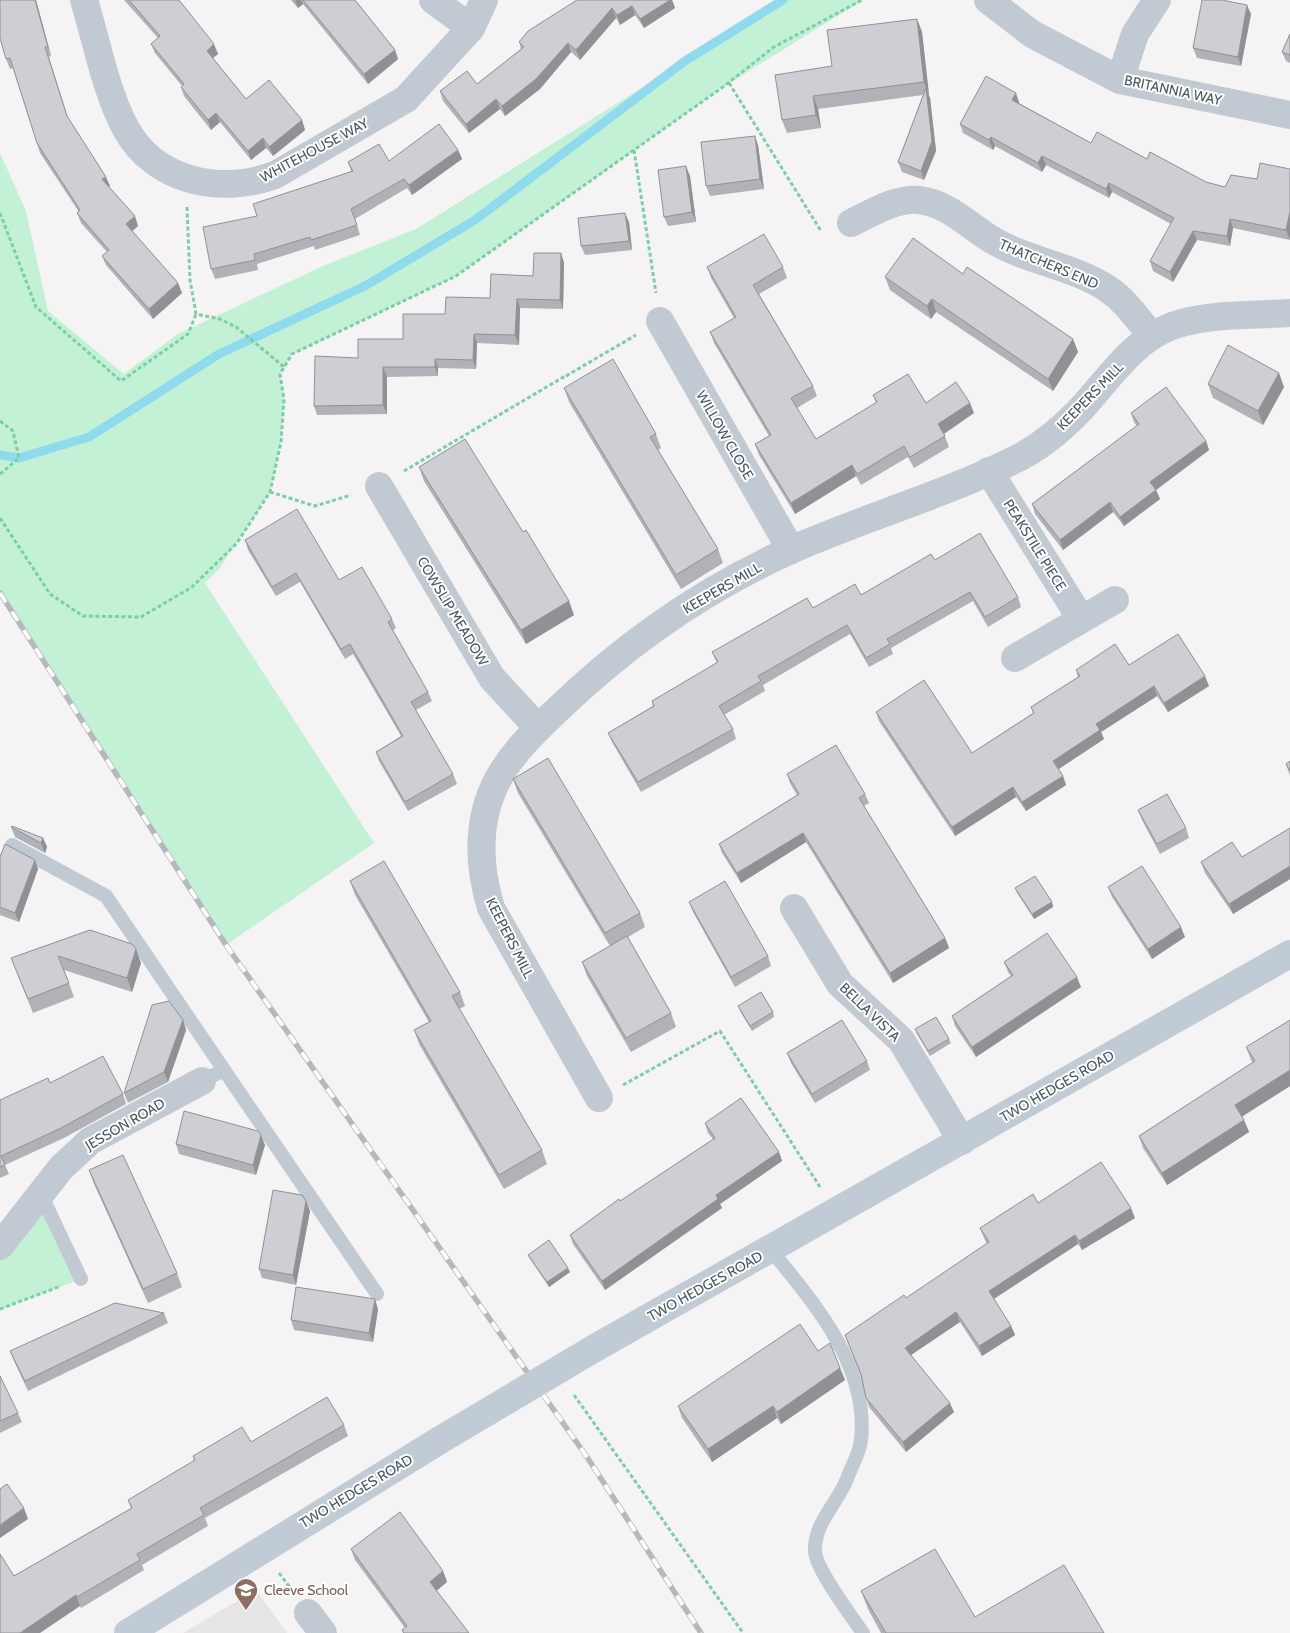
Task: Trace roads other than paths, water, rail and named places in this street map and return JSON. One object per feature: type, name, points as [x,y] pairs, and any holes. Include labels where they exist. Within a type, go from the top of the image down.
[{"type":"street","name":"WHITEHOUSE WAY","points":[[84,0],[117,112],[126,130],[137,145],[152,160],[168,171],[186,179],[216,185],[256,182],[274,175],[406,99],[471,28],[484,0]]},
{"type":"street","points":[[433,0],[471,28]]},
{"type":"street","name":"BRITANNIA WAY","points":[[988,0],[1032,34],[1120,80],[1290,115]]},
{"type":"street","points":[[1120,80],[1134,34],[1157,0]]},
{"type":"street","name":"THATCHERS END","points":[[851,223],[899,202],[916,200],[941,206],[991,239],[1039,261],[1085,277],[1108,289],[1125,303],[1152,336]]},
{"type":"street","name":"KEEPERS MILL","points":[[598,1098],[491,908],[484,885],[481,861],[481,836],[488,804],[506,766],[520,746],[577,691],[659,626],[701,598],[791,550],[989,471],[1035,448],[1058,431],[1079,411],[1127,357],[1152,336],[1170,327],[1190,321],[1290,313]]},
{"type":"street","name":"WILLOW CLOSE","points":[[660,321],[791,550]]},
{"type":"street","name":"PEAKSTILE PIECE","points":[[989,471],[1081,619]]},
{"type":"street","name":"COWSLIP MEADOW","points":[[379,486],[492,678],[538,728]]},
{"type":"street","points":[[1015,658],[1115,600]]},
{"type":"street","name":"BELLA VISTA","points":[[794,908],[840,984],[901,1040],[962,1141]]},
{"type":"street","name":"TWO HEDGES ROAD","points":[[128,1633],[261,1549],[595,1348],[962,1141],[1258,970],[1290,954]]},
{"type":"street","name":"JESSON ROAD","points":[[0,1246],[40,1192],[61,1168],[90,1141],[213,1075]]},
{"type":"lane","points":[[12,846],[106,896],[213,1075],[377,1294]]},
{"type":"lane","points":[[40,1192],[81,1280]]},
{"type":"lane","points":[[770,1249],[817,1307],[840,1345],[862,1410],[861,1442],[846,1482],[817,1531],[814,1553],[825,1575],[862,1633]]},
{"type":"waterway","points":[[0,455],[19,458],[89,437],[219,354],[365,286],[475,220],[685,61],[783,0]]},
{"type":"railway","points":[[0,593],[226,945],[587,1457],[701,1633]]},
{"type":"place","name":"Cleeve School","points":[[246,1611]]}]
